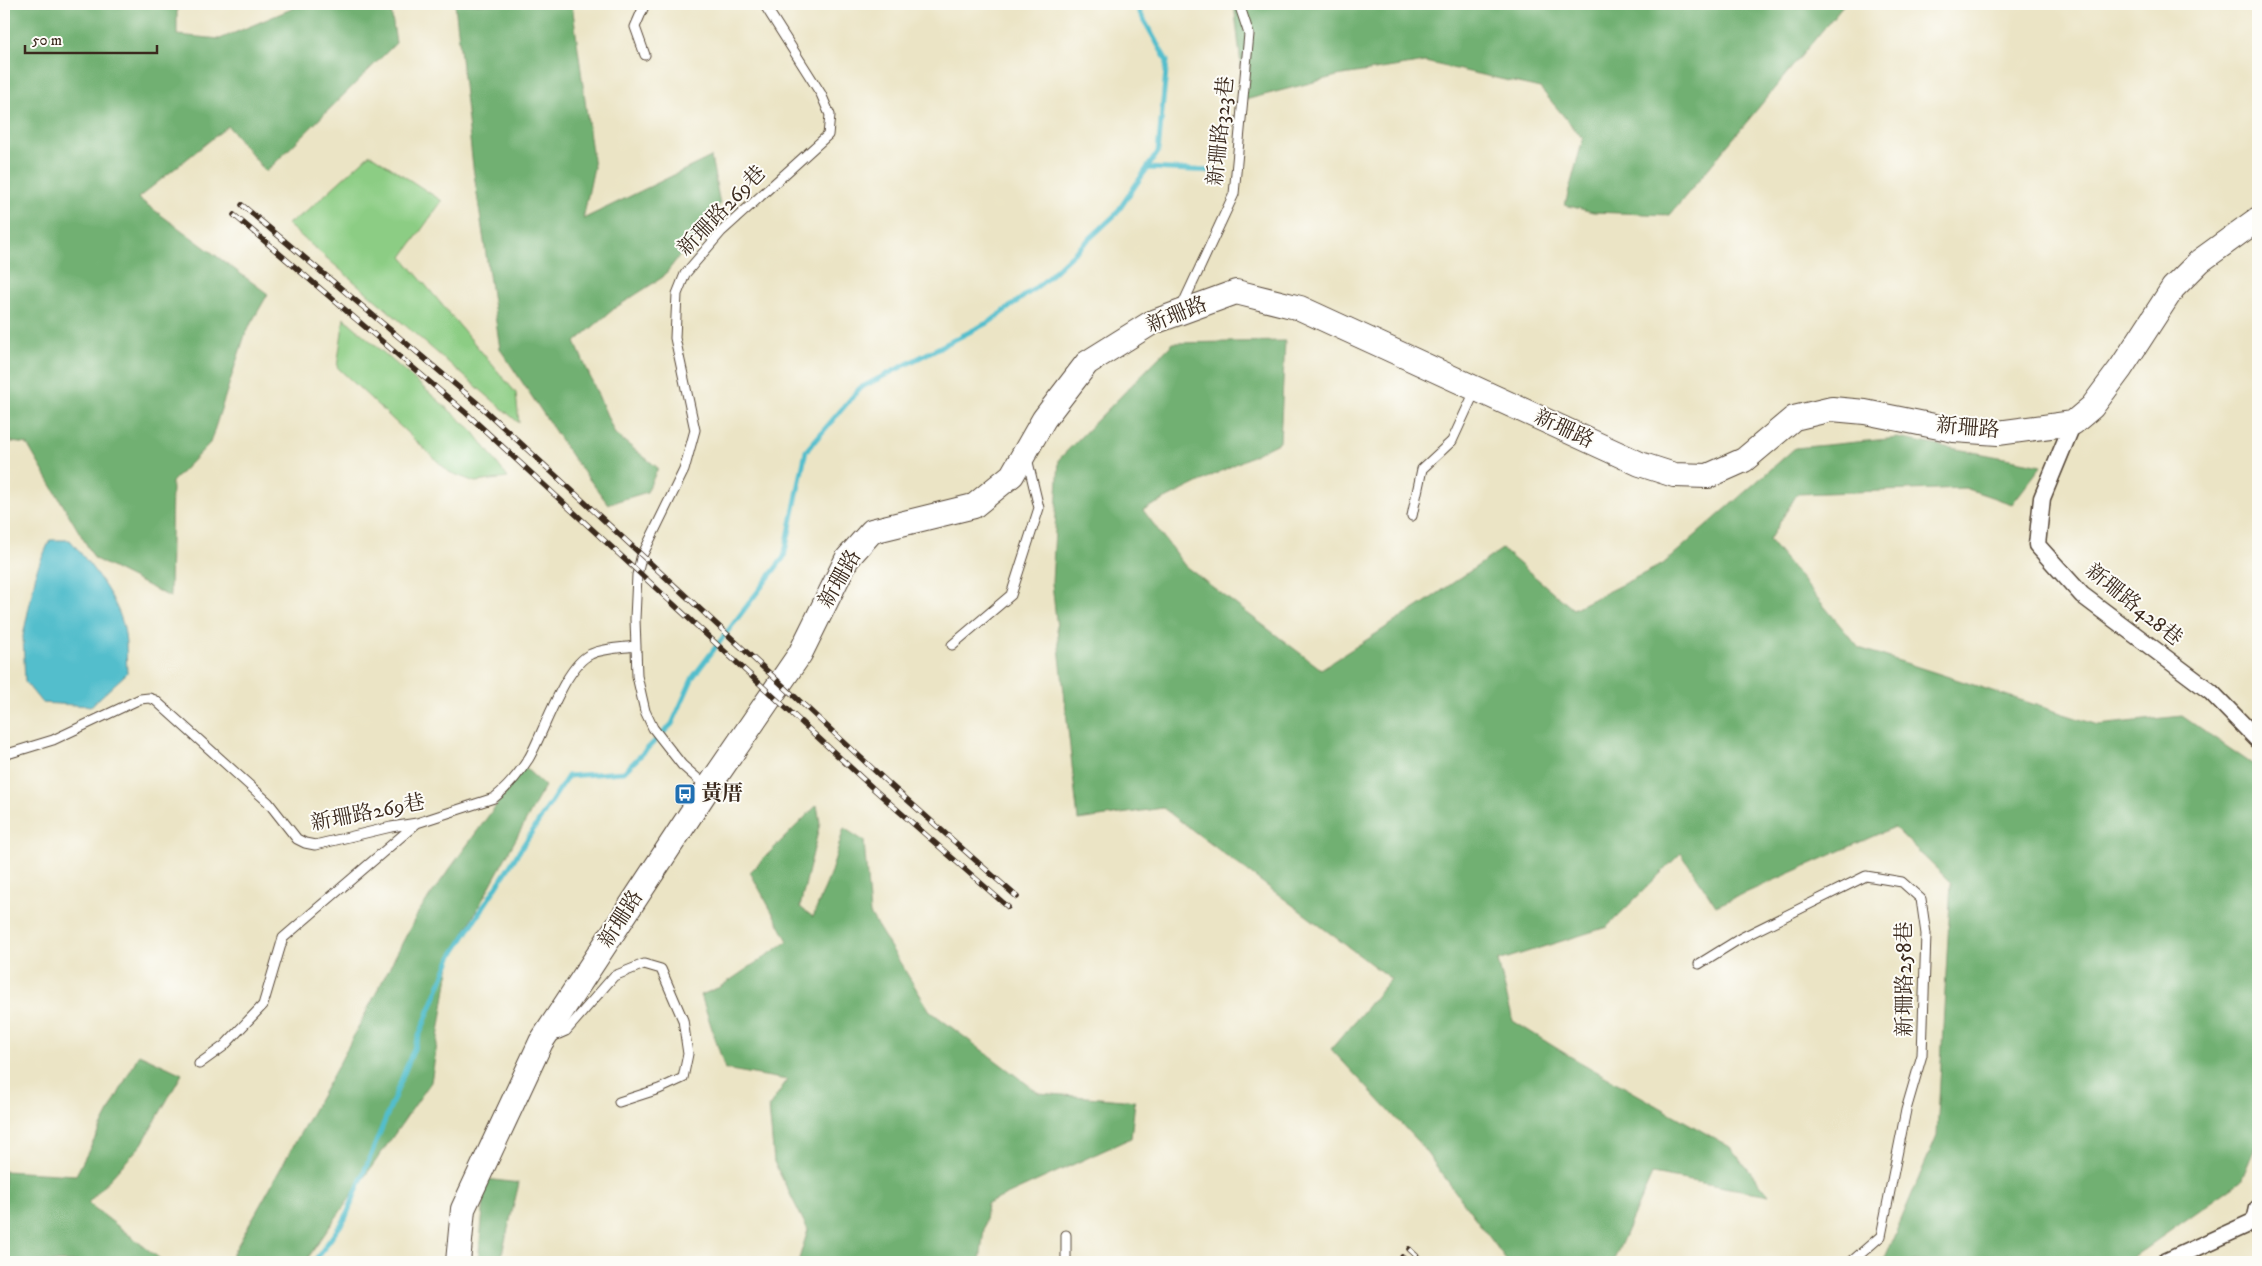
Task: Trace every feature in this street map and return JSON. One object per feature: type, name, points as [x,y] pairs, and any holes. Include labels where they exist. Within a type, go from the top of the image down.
[{"type":"street","points":[[2072,422],[2092,406],[2104,391],[2173,288],[2200,261],[2258,219]]},
{"type":"street","name":"新珊路","points":[[458,1262],[464,1209],[541,1042],[708,788],[800,654],[847,560],[872,531],[974,506],[1012,475],[1044,419],[1087,363],[1150,323],[1236,292],[1300,308],[1640,464],[1674,475],[1708,476],[1744,460],[1794,418],[1832,409],[1865,412],[1954,430],[1998,433],[2072,422]]},
{"type":"street","name":"新珊路428巷","points":[[2072,422],[2042,498],[2037,545],[2082,595],[2211,692],[2258,740]]},
{"type":"street","points":[[2166,1262],[2255,1220],[2258,1208]]},
{"type":"lane","points":[[645,4],[635,27],[645,55]]},
{"type":"lane","name":"新珊路269巷","points":[[708,788],[682,765],[653,728],[645,711],[639,690],[635,619],[636,584],[641,558],[684,470],[695,430],[675,338],[677,294],[680,285],[686,274],[721,232],[828,134],[830,116],[821,94],[764,4]]},
{"type":"lane","name":"新珊路323巷","points":[[1179,313],[1234,194],[1249,34],[1239,4]]},
{"type":"lane","points":[[1412,516],[1422,469],[1452,441],[1476,389]]},
{"type":"lane","points":[[952,645],[1011,596],[1040,508],[1026,450]]},
{"type":"lane","name":"新珊路269巷","points":[[4,756],[53,740],[140,699],[149,698],[155,700],[268,802],[297,839],[315,845],[391,827],[418,823],[494,798],[503,791],[528,758],[578,662],[592,653],[636,646]]},
{"type":"lane","points":[[200,1064],[224,1046],[263,1005],[283,938],[418,823]]},
{"type":"lane","name":"新珊路258巷","points":[[1699,964],[1741,938],[1866,876],[1902,882],[1921,899],[1926,934],[1922,1055],[1906,1110],[1881,1236],[1851,1262]]},
{"type":"lane","points":[[541,1042],[566,1031],[614,976],[644,964],[661,968],[683,1020],[688,1054],[683,1078],[660,1089],[619,1102]]},
{"type":"lane","points":[[1066,1235],[1066,1262]]},
{"type":"green space","points":[[4,4],[177,4],[177,35],[220,39],[296,7],[299,4],[390,4],[396,43],[266,172],[228,126],[138,198],[268,294],[246,332],[210,443],[172,482],[170,597],[95,559],[27,444],[4,441]]},
{"type":"green space","points":[[455,4],[572,4],[594,167],[583,219],[711,157],[720,204],[663,277],[615,308],[575,342],[615,434],[658,468],[647,492],[608,504],[573,458],[500,349],[473,167]]},
{"type":"green space","points":[[1234,4],[1844,4],[1670,215],[1593,212],[1565,205],[1583,139],[1540,88],[1425,62],[1337,76],[1245,100]]},
{"type":"green space","points":[[370,154],[442,201],[402,257],[516,393],[519,423],[287,224],[306,212]]},
{"type":"green space","points":[[344,318],[473,431],[508,478],[475,482],[449,472],[337,367]]},
{"type":"green space","points":[[1285,341],[1280,442],[1143,510],[1185,566],[1321,669],[1424,603],[1502,549],[1573,609],[1663,564],[1795,448],[1898,438],[2042,465],[2012,504],[1965,488],[1797,494],[1769,540],[1859,648],[2098,725],[2182,716],[2258,768],[2258,1140],[2241,1181],[2126,1262],[1884,1262],[1937,1135],[1951,883],[1894,827],[1716,906],[1681,853],[1607,927],[1498,961],[1513,1021],[1566,1054],[1730,1147],[1769,1195],[1652,1174],[1613,1262],[1508,1262],[1419,1143],[1331,1049],[1391,979],[1163,808],[1078,820],[1052,583],[1059,459],[1173,343]]},
{"type":"green space","points":[[524,767],[545,786],[451,957],[431,1082],[305,1262],[212,1262],[230,1259],[339,1064],[419,911]]},
{"type":"green space","points":[[817,805],[820,823],[800,907],[813,917],[830,875],[844,828],[864,841],[870,914],[930,1011],[1039,1093],[1135,1101],[1131,1138],[987,1204],[980,1262],[798,1262],[808,1230],[774,1162],[769,1107],[787,1080],[725,1069],[701,995],[720,987],[788,941],[750,872]]},
{"type":"green space","points":[[139,1054],[182,1074],[142,1144],[88,1203],[164,1262],[4,1262],[4,1171],[76,1175]]},
{"type":"green space","points":[[486,1179],[519,1183],[500,1262],[478,1262]]},
{"type":"water","points":[[50,540],[70,540],[104,584],[122,621],[126,639],[127,673],[91,706],[42,703],[25,682],[23,636],[37,569]]},
{"type":"waterway","points":[[314,1262],[345,1219],[451,957],[568,776],[624,772],[672,724],[693,677],[784,557],[806,451],[860,388],[991,321],[1043,282],[1116,214],[1158,152],[1167,61],[1135,4]]},
{"type":"waterway","points":[[1147,168],[1215,171]]},
{"type":"railway","points":[[242,205],[476,402],[886,781],[1017,897]]},
{"type":"railway","points":[[234,215],[466,413],[876,791],[1008,907]]},
{"type":"railway","points":[[1409,1249],[1423,1262]]},
{"type":"railway","points":[[1402,1257],[1408,1262]]},
{"type":"place","name":"黃厝","points":[[685,794]]}]
